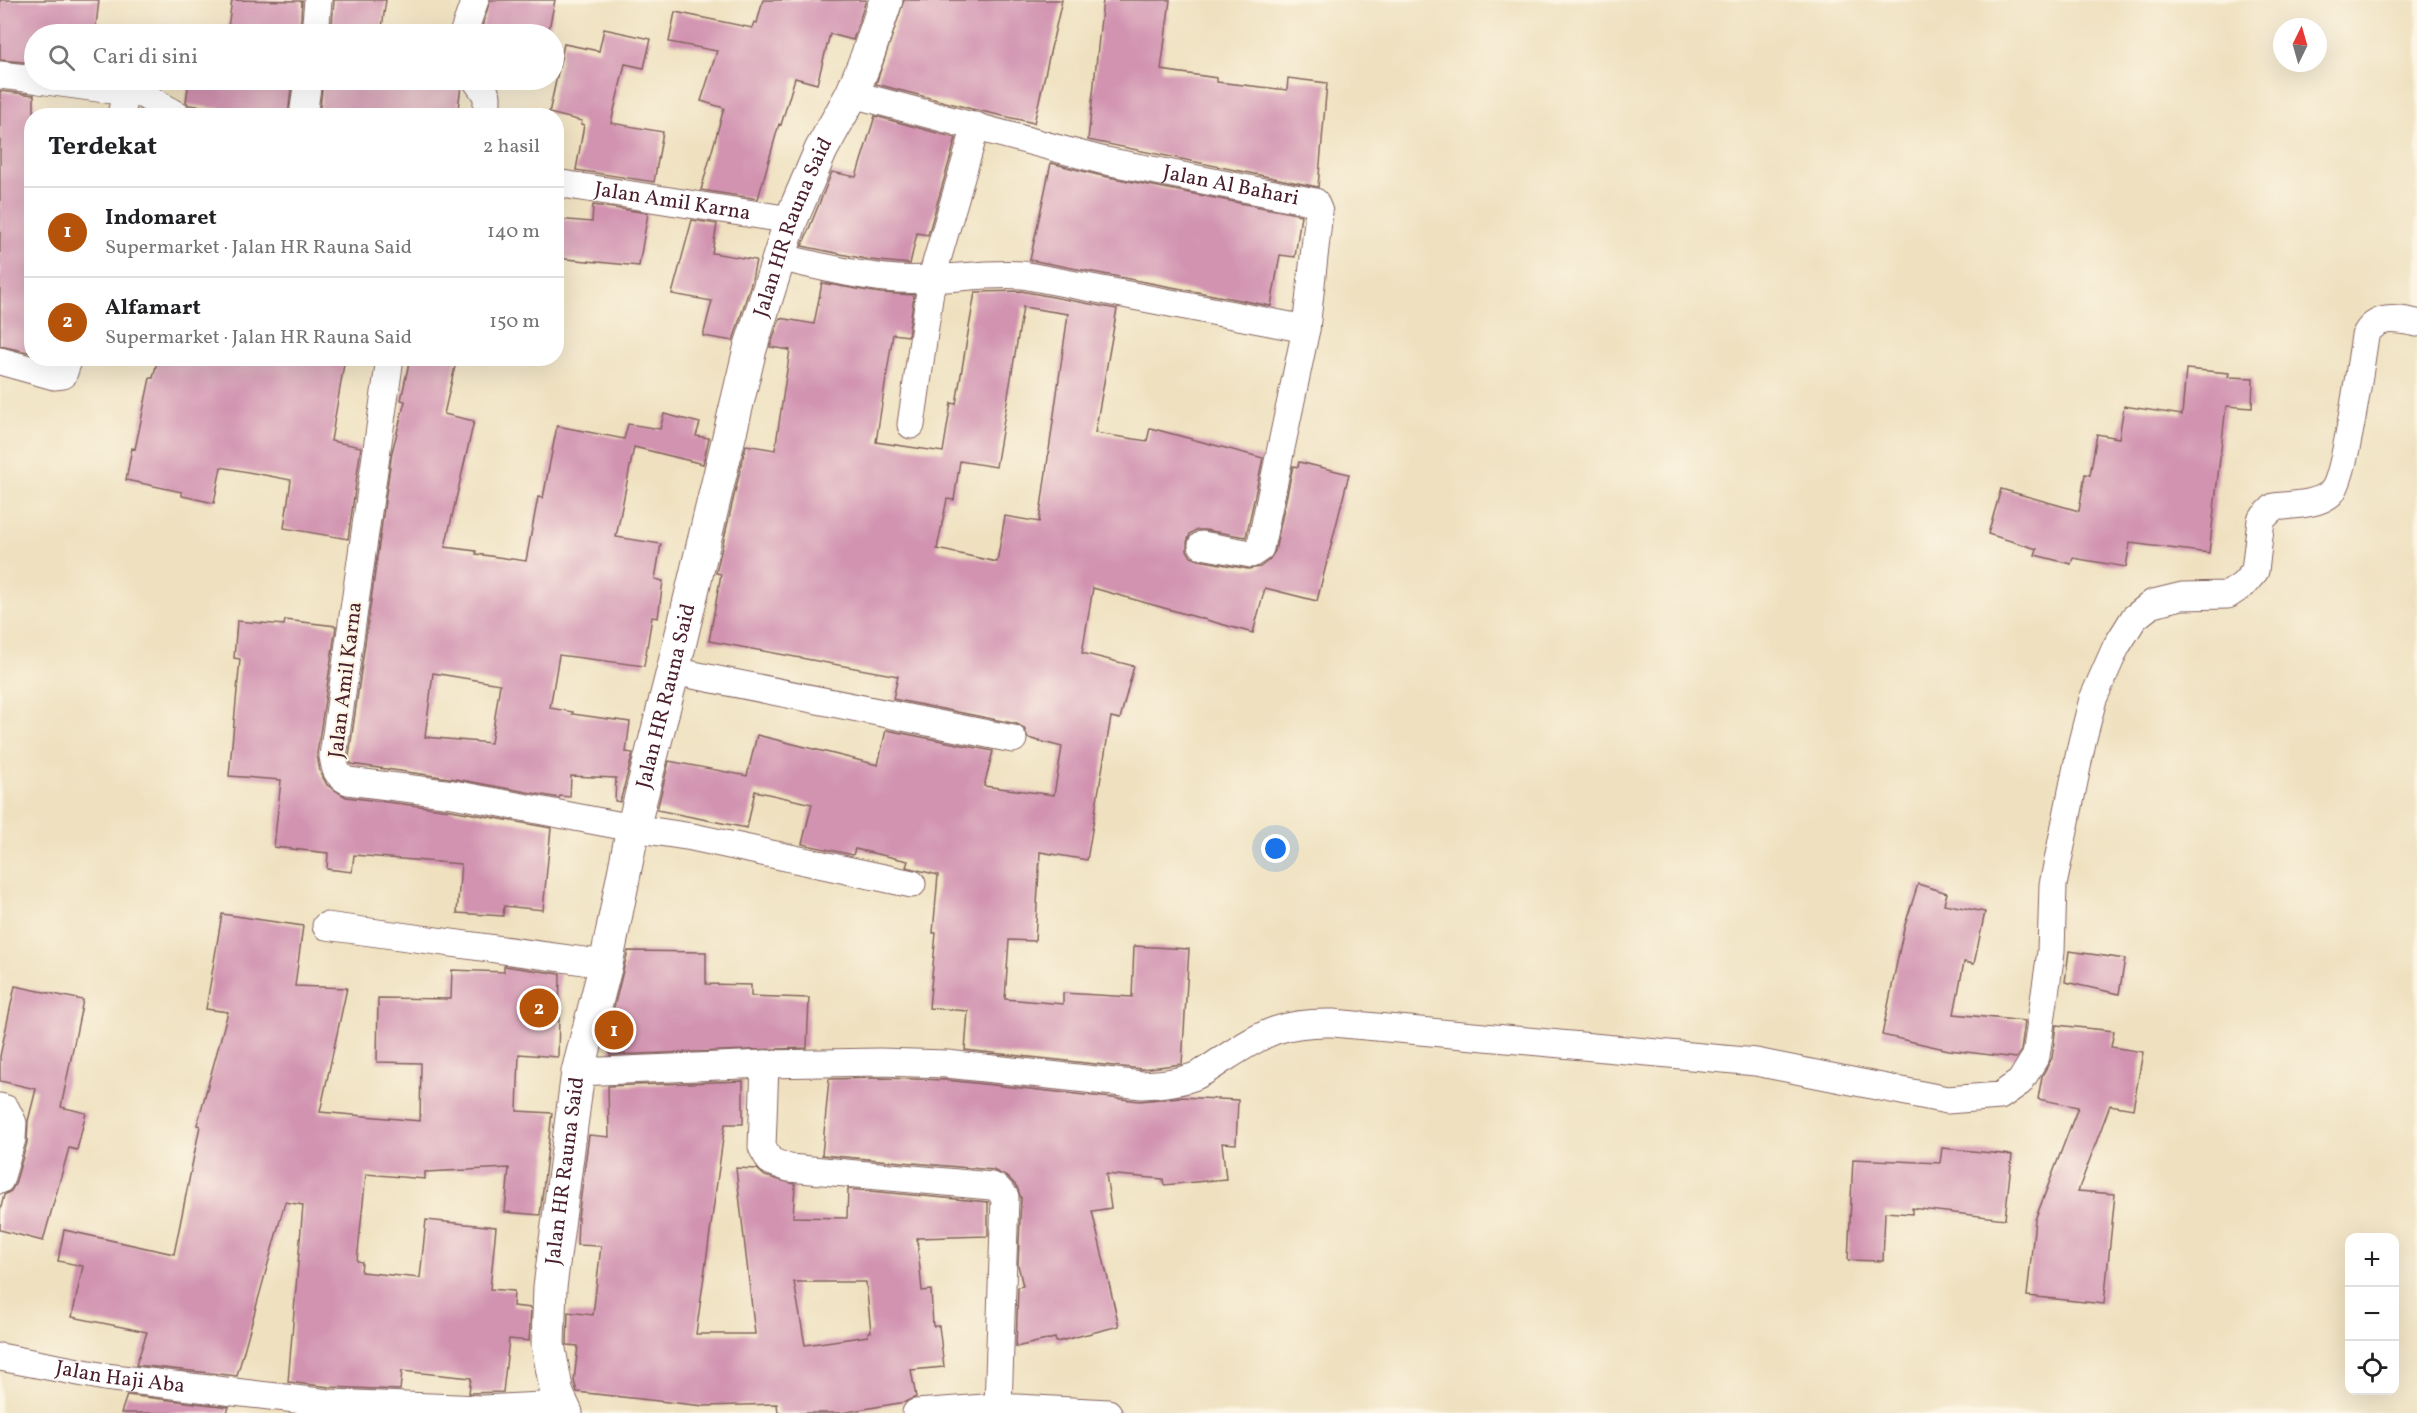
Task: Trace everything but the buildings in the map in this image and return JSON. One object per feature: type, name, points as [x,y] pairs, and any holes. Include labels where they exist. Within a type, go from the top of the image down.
[{"type":"main road","name":"Jalan HR Rauna Said","points":[[564,1409],[557,1394],[548,1344],[550,1287],[578,1072],[606,964],[633,828],[750,350],[778,257],[821,150],[852,94],[886,0]]},
{"type":"street","points":[[316,24],[318,0]]},
{"type":"street","points":[[467,24],[475,0]]},
{"type":"street","points":[[0,75],[24,78]]},
{"type":"street","points":[[76,90],[123,103],[142,94],[165,108]]},
{"type":"street","points":[[304,108],[307,90]]},
{"type":"street","points":[[483,90],[487,96],[487,108]]},
{"type":"street","name":"Jalan Al Bahari","points":[[852,94],[1101,160],[1315,202],[1319,212],[1306,329],[1260,548],[1251,554],[1202,545]]},
{"type":"street","points":[[911,425],[932,278],[976,126]]},
{"type":"street","name":"Jalan Amil Karna","points":[[564,184],[791,220]]},
{"type":"street","points":[[778,257],[866,276],[900,279],[997,273],[1046,278],[1306,329]]},
{"type":"street","points":[[578,1072],[765,1064],[880,1062],[947,1064],[1142,1085],[1172,1083],[1194,1077],[1261,1035],[1283,1026],[1305,1022],[1756,1062],[1947,1100],[2000,1096],[2020,1082],[2036,1056],[2051,952],[2053,885],[2093,699],[2116,647],[2134,618],[2153,603],[2182,596],[2228,595],[2243,585],[2255,571],[2261,520],[2267,512],[2274,507],[2322,499],[2335,489],[2342,466],[2365,336],[2376,322],[2385,320],[2417,323]]},
{"type":"street","points":[[0,361],[54,376],[63,375],[66,366]]},
{"type":"street","name":"Jalan Amil Karna","points":[[389,366],[333,756],[335,769],[339,776],[348,781],[453,794],[633,828]]},
{"type":"street","points":[[673,670],[1013,740]]},
{"type":"street","points":[[633,828],[692,837],[912,884]]},
{"type":"street","points":[[326,926],[606,964]]},
{"type":"street","points":[[765,1064],[762,1147],[771,1161],[789,1168],[991,1186],[997,1188],[1005,1197],[999,1407]]},
{"type":"street","points":[[0,1107],[6,1109],[13,1123],[12,1139],[0,1180]]},
{"type":"street","name":"Jalan Haji Aba","points":[[0,1357],[105,1377],[329,1403],[482,1409],[564,1409]]},
{"type":"street","points":[[923,1413],[999,1407],[1108,1413]]},
{"type":"place","name":"Alfamart","points":[[539,1008]]},
{"type":"place","name":"Indomaret","points":[[614,1030]]}]
